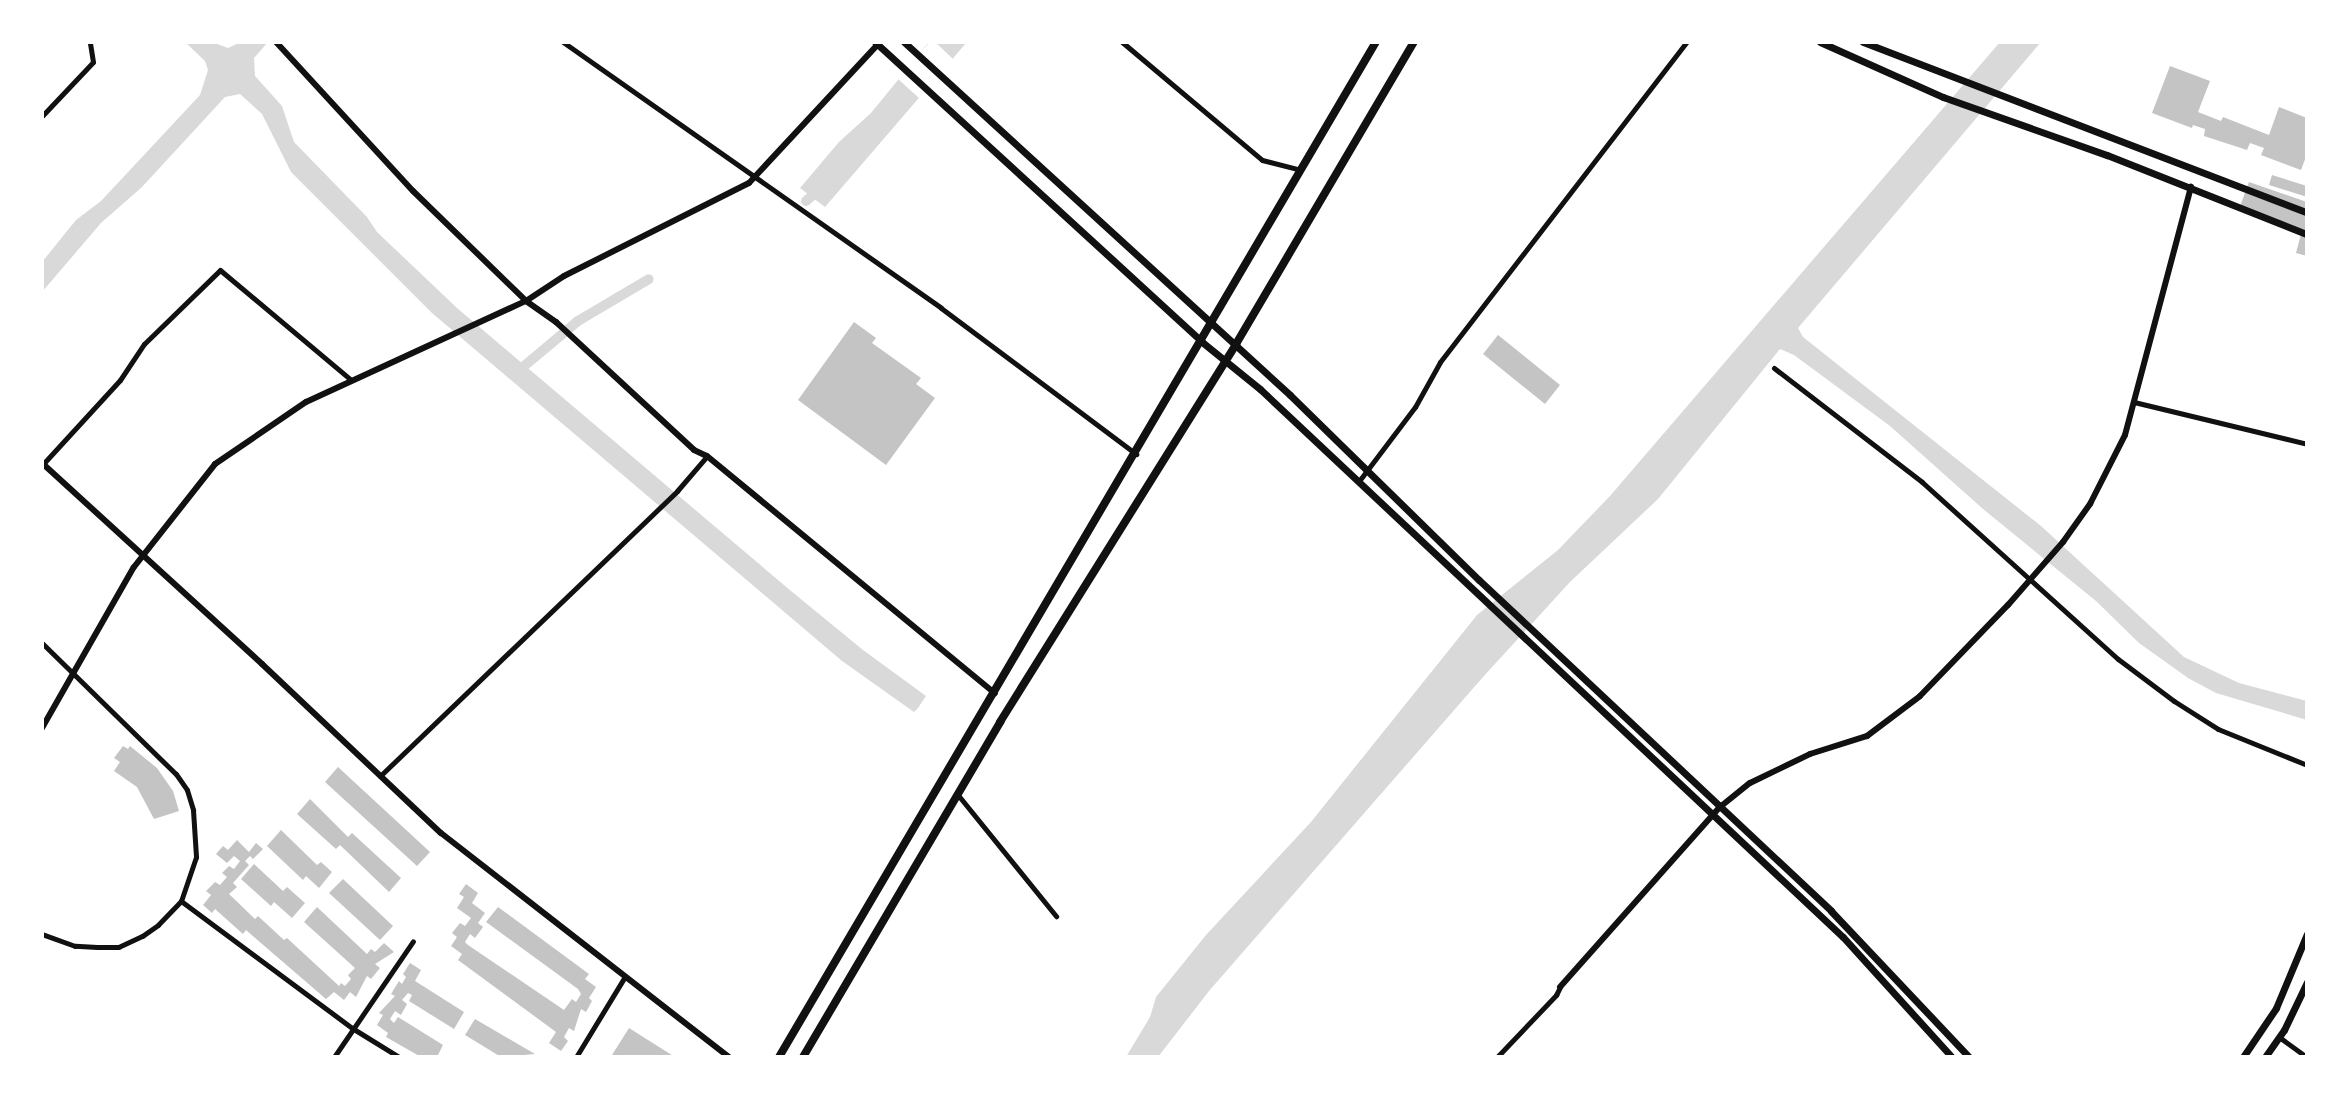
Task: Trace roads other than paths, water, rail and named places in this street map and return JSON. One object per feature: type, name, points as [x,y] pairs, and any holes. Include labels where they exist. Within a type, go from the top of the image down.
[{"type":"main road","points":[[904,42],[1213,322],[1872,952],[1969,1057]]},
{"type":"main road","points":[[779,1057],[1376,42]]},
{"type":"main road","points":[[803,1057],[958,794],[1236,344],[1414,42]]},
{"type":"main road","points":[[1820,42],[1943,97],[2191,187],[2307,234]]},
{"type":"main road","points":[[1863,42],[2307,212]]},
{"type":"main road","points":[[878,43],[1358,482],[1854,948],[1952,1057]]},
{"type":"main road","points":[[2243,1057],[2276,1008],[2307,934]]},
{"type":"main road","points":[[2265,1057],[2279,1037],[2307,982]]},
{"type":"street","points":[[42,116],[93,62],[90,42]]},
{"type":"street","points":[[276,42],[413,191],[526,301],[556,322],[635,399],[694,450],[707,456],[995,693]]},
{"type":"street","points":[[563,42],[975,333],[1136,454]]},
{"type":"street","points":[[1122,42],[1262,160],[1302,170]]},
{"type":"street","points":[[1358,482],[1415,407],[1440,362],[1686,42]]},
{"type":"street","points":[[42,728],[143,555],[215,464],[251,436],[306,402],[526,301],[564,276],[757,177],[878,43]]},
{"type":"street","points":[[1497,1057],[1720,807],[1750,783],[1810,754],[1867,736],[1920,696],[2063,542],[2111,467],[2134,402],[2191,187]]},
{"type":"street","points":[[351,380],[220,270],[144,344],[120,380],[42,463],[452,843],[729,1057]]},
{"type":"street","points":[[1774,368],[1922,482],[2118,659],[2174,701],[2218,729],[2307,765]]},
{"type":"street","points":[[2134,402],[2307,444]]},
{"type":"street","points":[[380,776],[677,491],[707,456]]},
{"type":"street","points":[[42,643],[162,757],[187,790],[193,810],[196,857],[181,901],[158,925],[118,947],[75,946],[42,934]]},
{"type":"street","points":[[958,794],[1056,916]]},
{"type":"street","points":[[181,901],[352,1028],[399,1057]]},
{"type":"street","points":[[334,1057],[413,941]]},
{"type":"street","points":[[576,1057],[624,978]]},
{"type":"street","points":[[2279,1037],[2307,1057]]},
{"type":"waterway","points":[[806,201],[822,187]]},
{"type":"waterway","points":[[517,372],[578,321],[649,279]]}]
